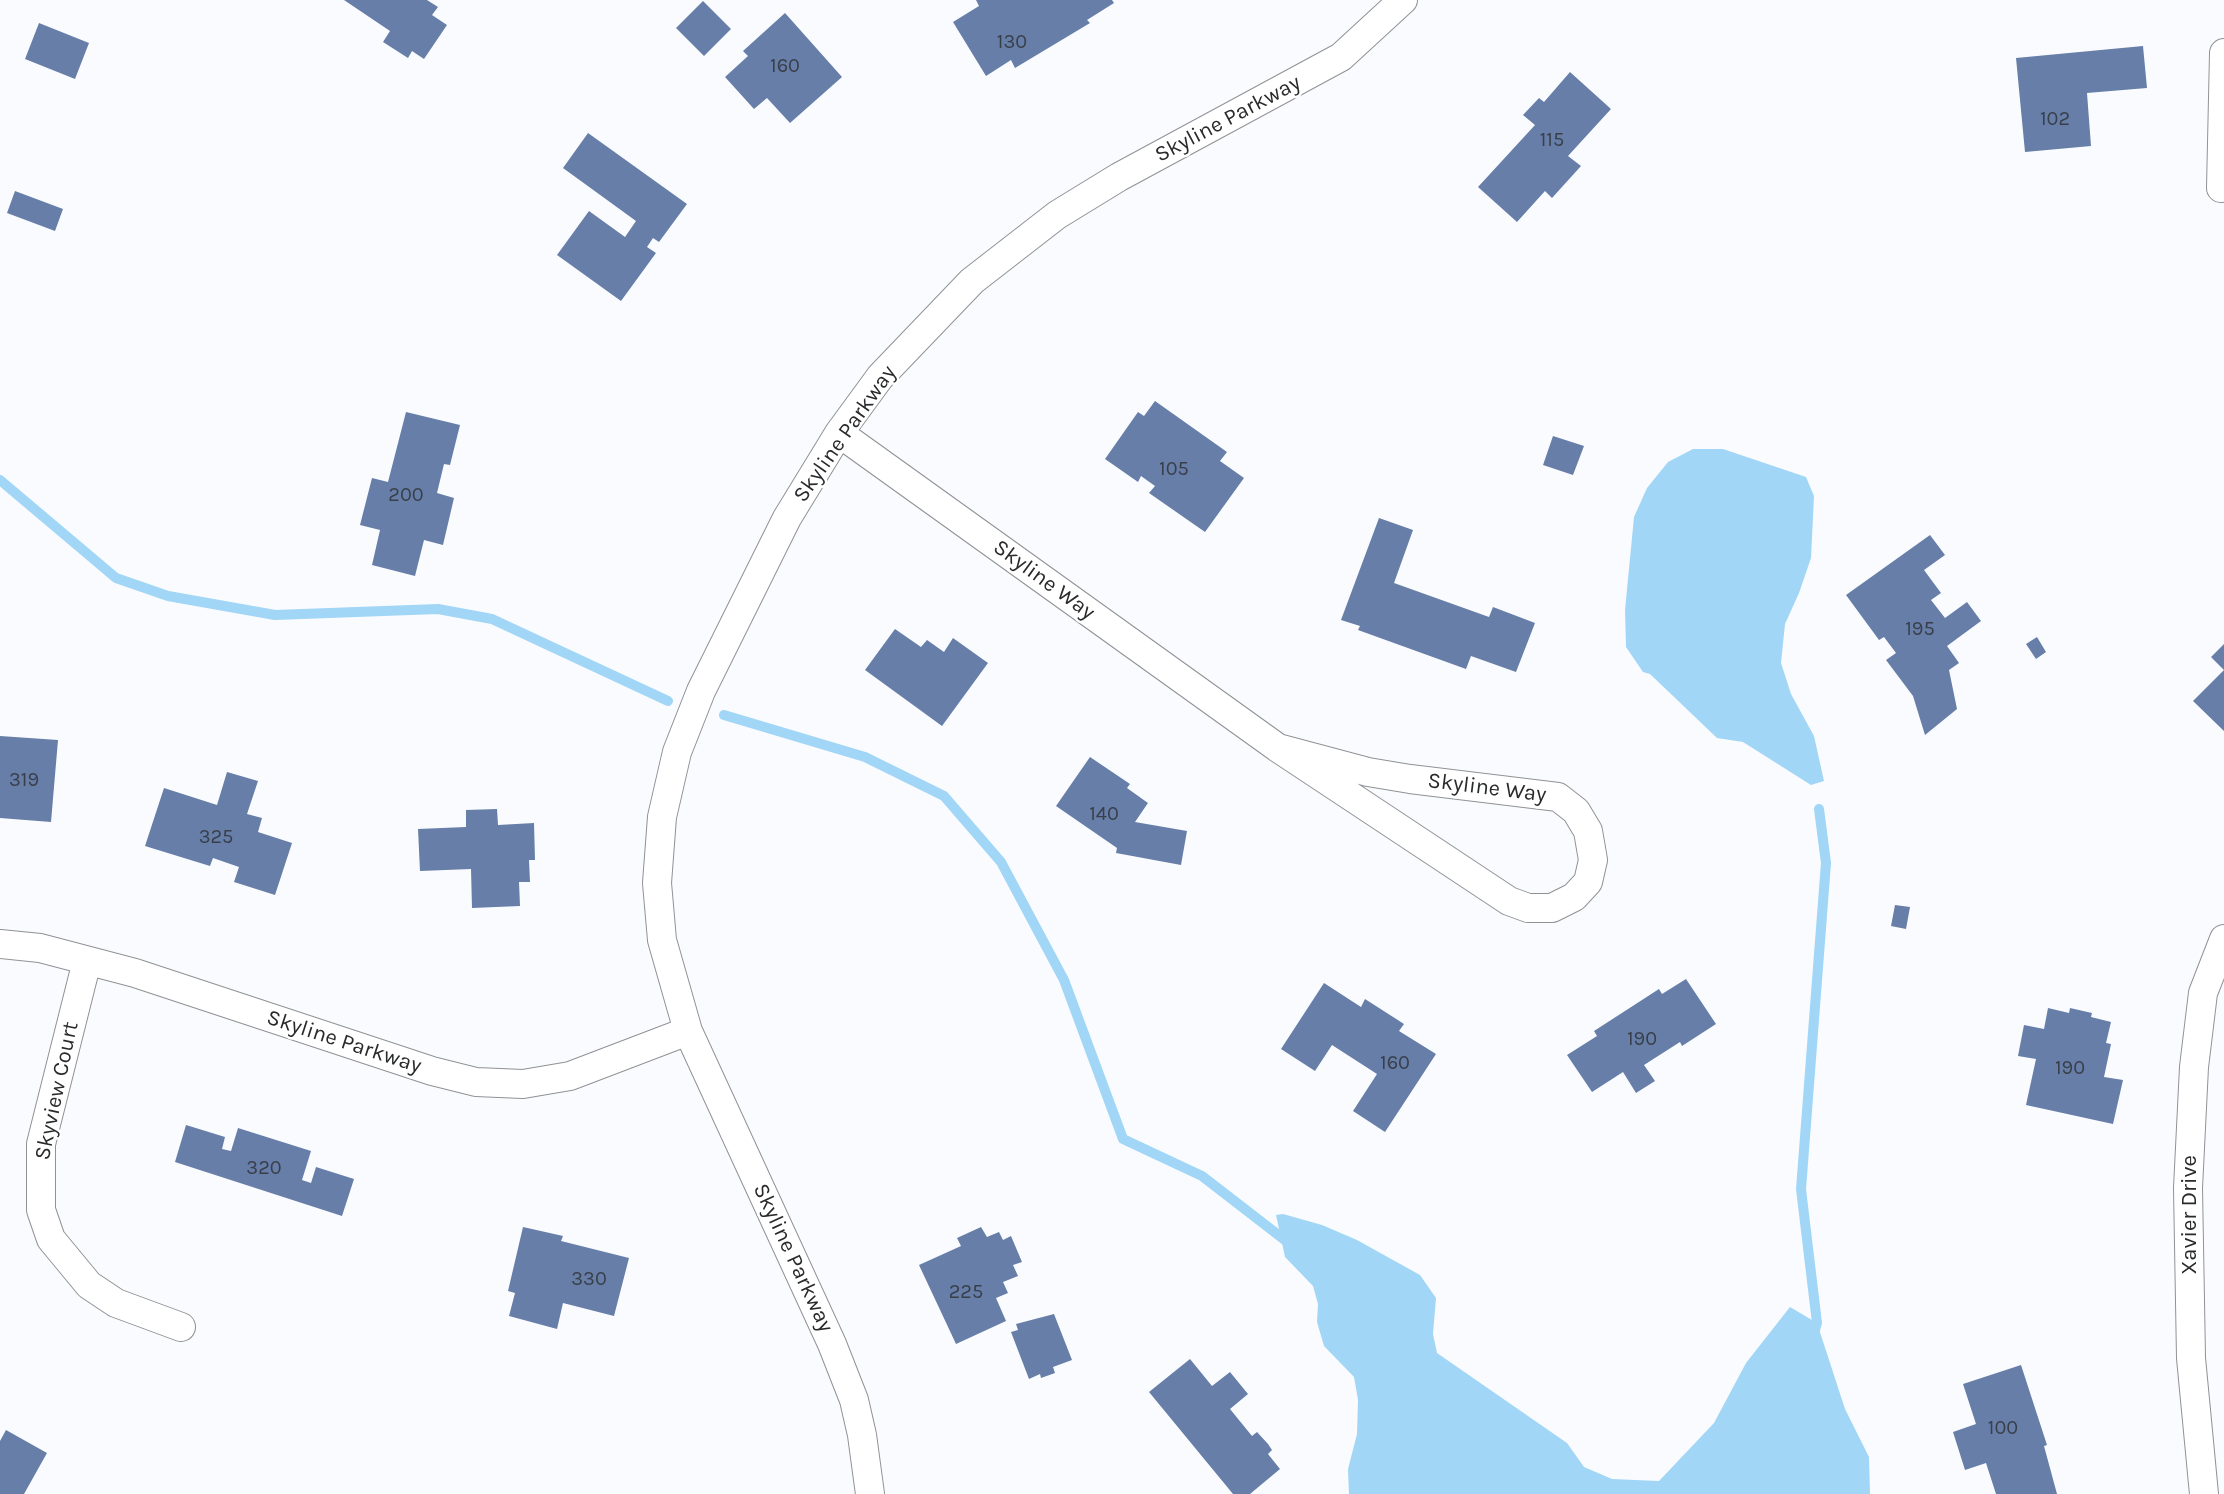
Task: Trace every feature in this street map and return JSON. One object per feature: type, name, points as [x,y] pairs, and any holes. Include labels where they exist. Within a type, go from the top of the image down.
[{"type":"street","name":"Skyline Parkway","points":[[870,1494],[862,1435],[854,1400],[832,1344],[688,1031],[662,940],[657,883],[663,817],[677,752],[701,690],[776,538],[839,433],[880,377],[972,280],[1057,215],[1119,177],[1341,57],[1403,0]]},
{"type":"street","points":[[2221,188],[2224,53]]},
{"type":"street","name":"Skyline Way","points":[[839,433],[1278,748],[1509,901],[1528,908],[1552,908],[1574,897],[1588,882],[1593,860],[1588,831],[1576,811],[1558,797],[1400,777],[1278,748]]},
{"type":"street","name":"Xavier Drive","points":[[2204,1494],[2191,1358],[2188,1188],[2194,1067],[2203,993],[2224,939]]},
{"type":"street","name":"Skyline Parkway","points":[[0,944],[40,948],[87,961],[214,998],[432,1071],[476,1082],[523,1083],[570,1076],[688,1031]]},
{"type":"street","name":"Skyview Court","points":[[87,961],[41,1144],[41,1210],[51,1239],[89,1286],[116,1303],[181,1327]]},
{"type":"water","points":[[1693,449],[1723,449],[1806,477],[1814,496],[1811,558],[1785,624],[1781,663],[1791,694],[1814,736],[1824,781],[1811,785],[1743,742],[1717,738],[1650,674],[1643,672],[1626,647],[1625,610],[1634,517],[1647,488],[1668,462]]},
{"type":"water","points":[[1283,1214],[1322,1225],[1357,1240],[1420,1275],[1436,1298],[1433,1334],[1437,1353],[1567,1443],[1584,1467],[1612,1479],[1659,1481],[1714,1423],[1746,1363],[1790,1307],[1817,1323],[1845,1409],[1869,1457],[1870,1494],[1349,1494],[1348,1469],[1357,1434],[1358,1400],[1354,1377],[1324,1346],[1317,1322],[1318,1304],[1313,1286],[1285,1257],[1276,1215]]},
{"type":"building","points":[[344,0],[427,0],[438,7],[432,15],[447,25],[424,59],[412,51],[408,58],[383,42],[390,31]]},
{"type":"building","points":[[976,0],[1112,0],[1114,3],[1087,20],[1090,23],[1015,68],[1011,60],[986,76],[953,22],[979,6]]},
{"type":"building","points":[[703,1],[731,29],[704,56],[676,28]]},
{"type":"building","points":[[785,13],[842,77],[790,123],[767,98],[754,109],[725,77],[748,56],[743,51]]},
{"type":"building","points":[[39,23],[89,43],[75,79],[25,59]]},
{"type":"building","points":[[2143,46],[2147,88],[2087,93],[2091,146],[2025,152],[2016,58]]},
{"type":"building","points":[[1570,72],[1611,109],[1568,156],[1581,166],[1552,198],[1545,191],[1517,222],[1478,187],[1535,125],[1523,115],[1539,98],[1544,102]]},
{"type":"building","points":[[588,133],[687,204],[659,242],[653,238],[647,247],[656,253],[621,301],[557,255],[589,211],[625,237],[636,221],[563,168]]},
{"type":"building","points":[[15,191],[63,209],[55,231],[7,213]]},
{"type":"building","points":[[1155,401],[1227,452],[1220,461],[1244,478],[1205,532],[1149,493],[1155,486],[1141,476],[1138,482],[1105,459],[1138,412],[1144,416]]},
{"type":"building","points":[[406,412],[460,425],[450,465],[444,464],[437,493],[454,498],[443,545],[424,540],[415,576],[372,565],[380,530],[360,525],[372,478],[388,482]]},
{"type":"building","points":[[1553,436],[1584,446],[1573,475],[1543,465]]},
{"type":"building","points":[[1379,518],[1413,530],[1394,583],[1489,617],[1493,607],[1535,623],[1516,672],[1471,656],[1466,669],[1358,630],[1360,626],[1341,620]]},
{"type":"building","points":[[1930,535],[1945,555],[1924,570],[1941,593],[1931,600],[1945,618],[1967,602],[1981,621],[1947,646],[1959,663],[1949,670],[1957,709],[1925,735],[1913,696],[1886,660],[1896,653],[1884,637],[1879,640],[1846,595]]},
{"type":"building","points":[[895,629],[921,647],[927,640],[944,652],[953,638],[988,663],[942,726],[865,670]]},
{"type":"building","points":[[2037,637],[2046,652],[2036,659],[2026,644]]},
{"type":"building","points":[[2224,644],[2224,670],[2211,657]]},
{"type":"building","points":[[2224,670],[2224,731],[2193,701]]},
{"type":"building","points":[[0,736],[58,740],[51,822],[0,818]]},
{"type":"building","points":[[1090,757],[1130,784],[1127,788],[1148,803],[1135,822],[1187,831],[1181,865],[1116,853],[1117,848],[1056,806]]},
{"type":"building","points":[[227,772],[258,781],[247,814],[262,818],[258,832],[292,843],[275,895],[234,882],[239,867],[213,858],[210,866],[145,846],[164,788],[217,805]]},
{"type":"building","points":[[497,809],[498,825],[534,823],[535,860],[529,860],[530,882],[519,882],[520,906],[472,908],[471,869],[420,871],[418,829],[466,827],[466,810]]},
{"type":"building","points":[[1895,905],[1910,907],[1906,929],[1891,926]]},
{"type":"building","points":[[1686,979],[1716,1024],[1682,1046],[1680,1042],[1644,1065],[1655,1081],[1636,1093],[1623,1072],[1592,1092],[1567,1055],[1597,1036],[1594,1031],[1659,989],[1662,994]]},
{"type":"building","points":[[1324,983],[1361,1007],[1365,999],[1404,1024],[1399,1031],[1436,1054],[1385,1132],[1353,1111],[1377,1074],[1332,1045],[1315,1071],[1281,1049]]},
{"type":"building","points":[[2048,1008],[2069,1013],[2070,1008],[2092,1013],[2091,1017],[2111,1022],[2106,1043],[2111,1044],[2104,1077],[2123,1080],[2113,1124],[2026,1105],[2036,1059],[2018,1056],[2024,1025],[2044,1029]]},
{"type":"building","points":[[186,1125],[225,1137],[222,1149],[231,1151],[238,1128],[311,1151],[302,1180],[311,1183],[316,1167],[354,1179],[342,1216],[175,1162]]},
{"type":"building","points":[[523,1227],[563,1236],[561,1241],[629,1258],[614,1316],[563,1303],[557,1329],[509,1316],[515,1293],[508,1291]]},
{"type":"building","points":[[981,1227],[987,1237],[999,1232],[1003,1240],[1011,1236],[1022,1262],[1013,1265],[1018,1276],[1003,1282],[1008,1293],[996,1298],[1006,1321],[956,1344],[919,1265],[961,1246],[957,1238]]},
{"type":"building","points":[[1054,1314],[1072,1360],[1053,1367],[1055,1373],[1041,1378],[1040,1374],[1029,1379],[1011,1332],[1018,1330],[1016,1324]]},
{"type":"building","points":[[1190,1359],[1212,1386],[1230,1372],[1248,1394],[1230,1409],[1252,1436],[1257,1432],[1268,1444],[1272,1450],[1268,1454],[1280,1469],[1250,1494],[1233,1494],[1149,1392]]},
{"type":"building","points":[[2021,1365],[2047,1445],[2044,1446],[2057,1494],[1996,1494],[1986,1463],[1965,1470],[1953,1432],[1976,1424],[1963,1384]]},
{"type":"building","points":[[6,1430],[47,1453],[24,1494],[0,1494],[0,1441]]},
{"type":"waterway","points":[[0,480],[116,578],[168,596],[275,615],[438,609],[492,619],[668,701]]},
{"type":"waterway","points":[[724,715],[865,757],[944,796],[1001,862],[1064,980],[1123,1139],[1202,1176],[1290,1244]]},
{"type":"waterway","points":[[1813,1337],[1817,1323],[1801,1189],[1826,863],[1819,809]]}]
